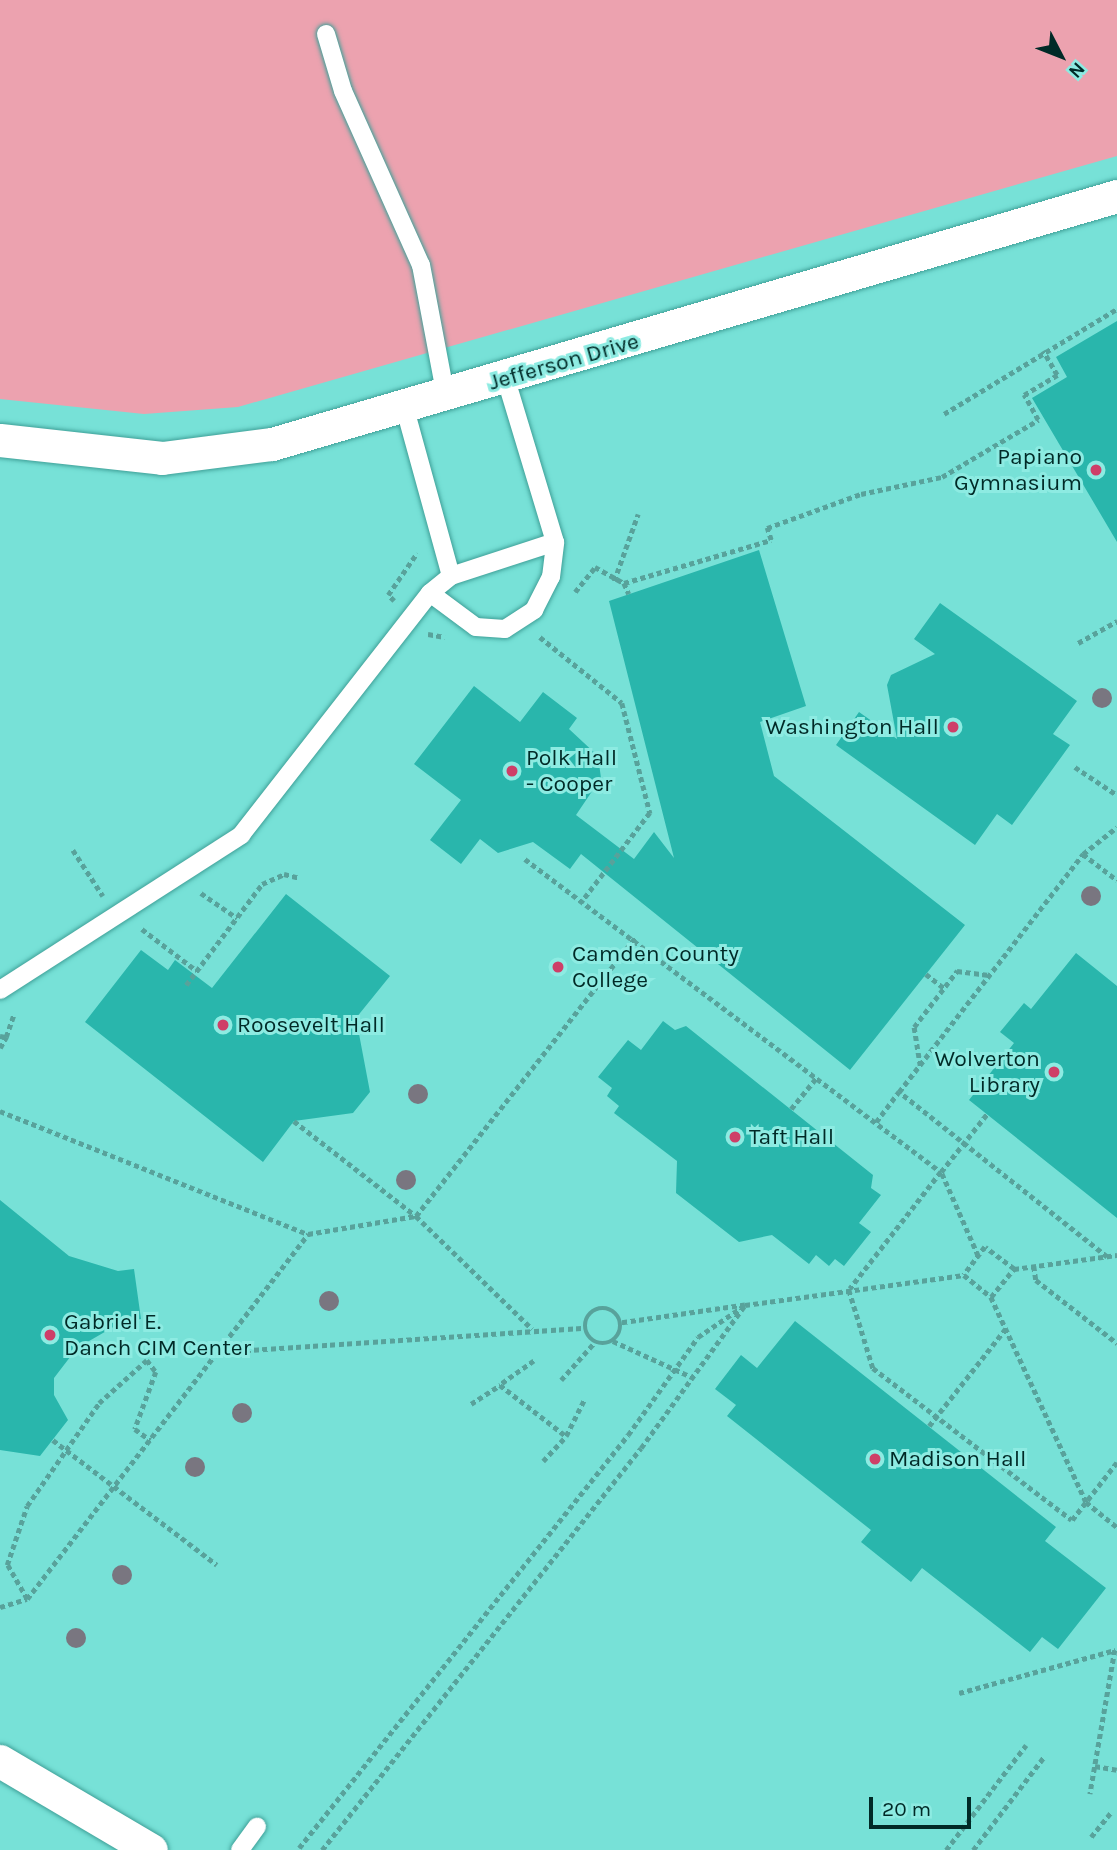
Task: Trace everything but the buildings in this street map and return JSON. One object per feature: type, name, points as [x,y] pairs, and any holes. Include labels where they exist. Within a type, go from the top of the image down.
[{"type":"street","name":"Jefferson Drive","points":[[0,440],[84,453],[217,455],[405,409],[506,380],[1117,196]]},
{"type":"street","points":[[0,1761],[151,1850]]},
{"type":"lane","points":[[326,34],[343,91],[421,265],[446,397]]},
{"type":"lane","points":[[430,593],[476,627],[519,624],[545,594],[555,542],[506,380]]},
{"type":"lane","points":[[405,409],[451,576]]},
{"type":"lane","points":[[0,990],[241,835],[430,593],[451,576],[555,542]]},
{"type":"lane","points":[[240,1850],[257,1827]]},
{"type":"path","points":[[944,414],[1043,351],[1117,309]]},
{"type":"path","points":[[571,597],[595,567],[614,581],[624,583],[772,540],[766,528],[861,494],[942,478],[1038,420],[1024,395],[1058,375],[1043,351]]},
{"type":"path","points":[[614,581],[638,514]]},
{"type":"path","points":[[414,544],[418,556],[388,595],[434,639],[456,639]]},
{"type":"path","points":[[624,583],[629,594]]},
{"type":"path","points":[[1078,643],[1117,621]]},
{"type":"path","points":[[530,643],[540,637],[547,627]]},
{"type":"path","points":[[540,637],[622,703],[650,813],[581,903]]},
{"type":"path","points":[[1075,767],[1117,795]]},
{"type":"path","points":[[876,1122],[1083,853],[1117,827]]},
{"type":"path","points":[[1083,853],[1117,880]]},
{"type":"path","points":[[525,859],[581,903],[635,939],[941,1172],[978,1256]]},
{"type":"path","points":[[186,985],[269,879],[300,878]]},
{"type":"path","points":[[190,900],[202,892],[237,918]]},
{"type":"path","points":[[132,937],[155,923]]},
{"type":"path","points":[[0,1111],[308,1234],[416,1216],[635,939]]},
{"type":"path","points":[[920,1066],[914,1027],[957,971],[989,975]]},
{"type":"path","points":[[926,974],[944,988]]},
{"type":"path","points":[[0,1048],[11,1016],[22,1009]]},
{"type":"path","points":[[791,1110],[817,1077]]},
{"type":"path","points":[[899,1092],[1107,1257]]},
{"type":"path","points":[[849,1290],[987,1114]]},
{"type":"path","points":[[294,1121],[416,1216],[532,1329]]},
{"type":"path","points":[[0,1608],[27,1599],[308,1234]]},
{"type":"path","points":[[964,1275],[985,1247],[1014,1269]]},
{"type":"path","points":[[992,1297],[1014,1269],[1117,1255]]},
{"type":"path","points":[[1034,1266],[1036,1280],[1117,1343]]},
{"type":"path","points":[[595,1342],[586,1328],[590,1314],[603,1308],[620,1323],[964,1275],[992,1297],[1086,1502],[1117,1527]]},
{"type":"path","points":[[849,1290],[873,1368],[1072,1520],[1117,1462]]},
{"type":"path","points":[[299,1848],[677,1370],[698,1337],[745,1305]]},
{"type":"path","points":[[322,1850],[694,1378],[745,1305]]},
{"type":"path","points":[[612,1340],[620,1323]]},
{"type":"path","points":[[929,1426],[1007,1326]]},
{"type":"path","points":[[219,1352],[532,1329],[586,1328]]},
{"type":"path","points":[[561,1380],[595,1342],[612,1340],[694,1378]]},
{"type":"path","points":[[27,1599],[7,1565],[27,1506],[63,1448],[147,1360],[156,1372],[135,1429],[150,1440]]},
{"type":"path","points":[[471,1405],[534,1361]]},
{"type":"path","points":[[500,1385],[566,1436]]},
{"type":"path","points":[[544,1461],[566,1436],[585,1398]]},
{"type":"path","points":[[53,1440],[216,1565]]},
{"type":"path","points":[[959,1693],[1115,1650],[1090,1794]]},
{"type":"path","points":[[946,1850],[1026,1745]]},
{"type":"path","points":[[973,1850],[1043,1758]]},
{"type":"path","points":[[1095,1766],[1117,1770]]},
{"type":"path","points":[[1091,1837],[1112,1811]]},
{"type":"shaded area","points":[[0,0],[1117,0],[1117,156],[238,407],[144,414],[0,399]]},
{"type":"shaded area","name":"Camden County College","points":[[1117,0],[1117,1850],[0,1850],[0,84]]},
{"type":"place","name":"Papiano Gymnasium","points":[[1096,470]]},
{"type":"place","name":"Washington Hall","points":[[953,727]]},
{"type":"place","name":"Polk Hall - Cooper","points":[[512,771]]},
{"type":"place","name":"Camden County College","points":[[558,967]]},
{"type":"place","name":"Roosevelt Hall","points":[[223,1025]]},
{"type":"place","name":"Wolverton Library","points":[[1054,1072]]},
{"type":"place","name":"Taft Hall","points":[[735,1137]]},
{"type":"place","name":"Gabriel E. Danch CIM Center","points":[[50,1335]]},
{"type":"place","name":"Madison Hall","points":[[875,1459]]}]
